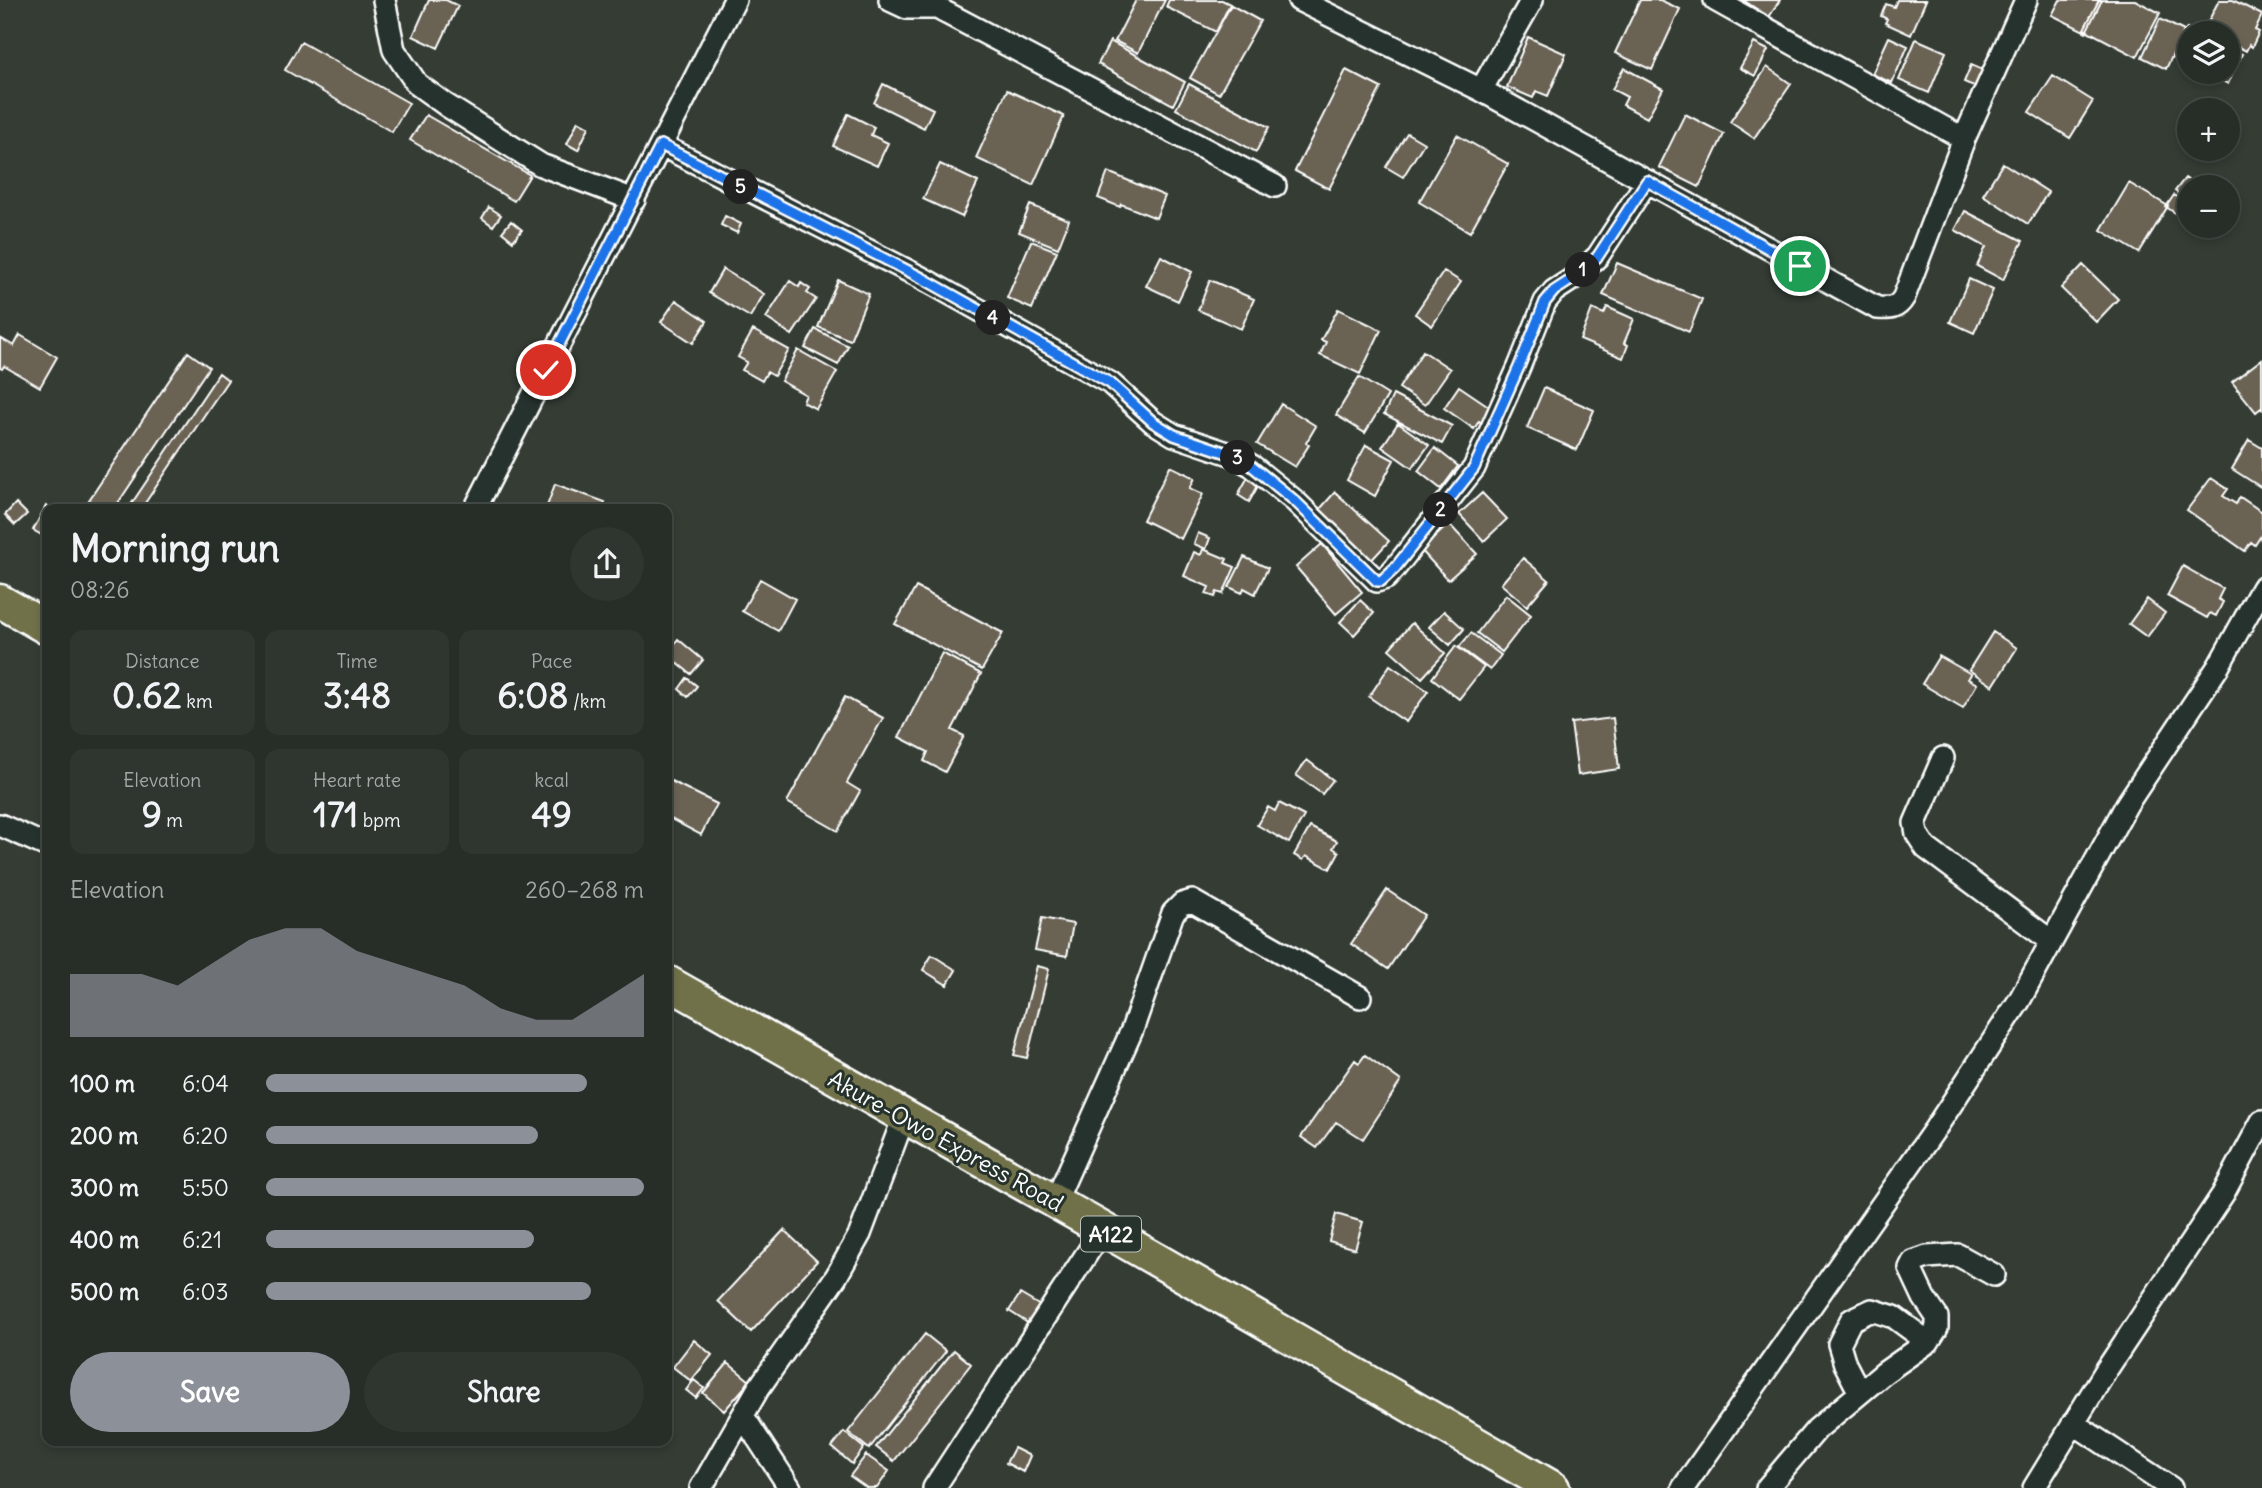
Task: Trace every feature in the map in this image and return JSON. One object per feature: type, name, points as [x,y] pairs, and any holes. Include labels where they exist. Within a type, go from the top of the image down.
[{"type":"highway","points":[[0,601],[42,625]]},
{"type":"highway","name":"Akure-Owo Express Road","points":[[672,985],[1553,1488]]},
{"type":"street","points":[[384,0],[394,50],[417,84],[541,165],[634,200]]},
{"type":"street","points":[[478,504],[735,0]]},
{"type":"street","points":[[890,0],[907,8],[932,4],[1275,186]]},
{"type":"street","points":[[1481,90],[1532,0]]},
{"type":"street","points":[[1715,0],[1964,139]]},
{"type":"street","points":[[1311,2],[1481,90],[1877,308],[1891,309],[1899,305],[1904,297],[2019,3]]},
{"type":"street","points":[[661,145],[922,278],[1110,383],[1153,422],[1174,435],[1233,455],[1252,466],[1295,501],[1377,581],[1386,578],[1395,568],[1474,468],[1545,302],[1554,291],[1577,276],[1598,256],[1647,181]]},
{"type":"street","points":[[1683,1488],[1935,1129],[2020,1000],[2127,804],[2218,667],[2262,588]]},
{"type":"street","points":[[1943,758],[1915,823],[1917,834],[1926,848],[1937,857],[2051,941]]},
{"type":"street","points":[[0,825],[42,844]]},
{"type":"street","points":[[1055,1202],[1132,1030],[1173,913],[1182,904],[1192,901],[1360,997]]},
{"type":"street","points":[[701,1488],[758,1389],[836,1277],[860,1234],[904,1117]]},
{"type":"street","points":[[2034,1488],[2223,1194],[2262,1121]]},
{"type":"street","points":[[934,1488],[1103,1229]]},
{"type":"street","points":[[1767,1488],[1816,1429],[1884,1373],[1928,1342],[1937,1328],[1937,1317],[1924,1298],[1910,1268],[1913,1262],[1927,1257],[1958,1255],[1994,1275]]},
{"type":"street","points":[[1860,1393],[1845,1364],[1839,1344],[1851,1320],[1872,1310],[1894,1317],[1928,1342]]},
{"type":"street","points":[[743,1416],[790,1488]]},
{"type":"street","points":[[2074,1423],[2171,1488]]},
{"type":"building","points":[[429,0],[446,0],[458,6],[438,48],[413,36]]},
{"type":"building","points":[[1136,0],[1165,0],[1138,53],[1115,41]]},
{"type":"building","points":[[1169,0],[1222,0],[1230,4],[1216,32],[1166,7]]},
{"type":"building","points":[[1640,0],[1660,0],[1680,9],[1652,70],[1615,53]]},
{"type":"building","points":[[1743,0],[1780,0],[1769,17]]},
{"type":"building","points":[[1897,0],[1926,0],[1911,35],[1885,23],[1887,19],[1881,16],[1886,4],[1894,7]]},
{"type":"building","points":[[2060,0],[2102,0],[2086,32],[2052,15]]},
{"type":"building","points":[[2099,0],[2135,0],[2160,13],[2137,57],[2084,29]]},
{"type":"building","points":[[2219,0],[2233,0],[2262,15],[2255,30],[2259,32],[2252,47],[2249,45],[2246,51],[2240,48],[2240,21],[2208,21]]},
{"type":"building","points":[[1231,5],[1260,21],[1219,94],[1190,78]]},
{"type":"building","points":[[2160,19],[2177,28],[2177,46],[2166,69],[2142,57]]},
{"type":"building","points":[[1528,37],[1566,54],[1548,96],[1536,91],[1533,98],[1507,87]]},
{"type":"building","points":[[1889,37],[1908,46],[1892,83],[1872,74]]},
{"type":"building","points":[[1916,39],[1946,52],[1929,93],[1899,80]]},
{"type":"building","points":[[1110,41],[1185,82],[1173,105],[1098,64]]},
{"type":"building","points":[[301,42],[409,103],[392,132],[285,70]]},
{"type":"building","points":[[1754,43],[1768,50],[1755,76],[1740,68]]},
{"type":"building","points":[[1971,65],[1985,71],[1978,88],[1964,82]]},
{"type":"building","points":[[1767,67],[1791,84],[1754,138],[1730,122]]},
{"type":"building","points":[[1624,68],[1663,89],[1647,118],[1623,105],[1627,97],[1612,89]]},
{"type":"building","points":[[1346,70],[1381,88],[1329,189],[1295,171]]},
{"type":"building","points":[[2053,76],[2093,101],[2070,138],[2029,112]]},
{"type":"building","points":[[883,84],[933,109],[924,128],[874,103]]},
{"type":"building","points":[[1189,84],[1269,127],[1256,152],[1176,109]]},
{"type":"building","points":[[1007,90],[1064,116],[1033,185],[976,158]]},
{"type":"building","points":[[848,114],[874,127],[871,135],[888,143],[877,166],[833,146]]},
{"type":"building","points":[[1685,114],[1724,134],[1699,187],[1659,167]]},
{"type":"building","points":[[426,115],[530,175],[514,201],[410,140]]},
{"type":"building","points":[[578,121],[589,127],[578,150],[567,144]]},
{"type":"building","points":[[1407,133],[1424,143],[1403,177],[1386,167]]},
{"type":"building","points":[[1457,135],[1508,164],[1470,232],[1419,202]]},
{"type":"building","points":[[2003,163],[2048,192],[2028,224],[1983,195]]},
{"type":"building","points":[[940,164],[978,182],[962,217],[923,199]]},
{"type":"building","points":[[1108,172],[1165,196],[1156,218],[1098,198]]},
{"type":"building","points":[[2129,183],[2168,206],[2139,253],[2101,230]]},
{"type":"building","points":[[2174,195],[2177,197],[2177,214],[2166,207]]},
{"type":"building","points":[[1030,205],[1069,220],[1058,248],[1019,232]]},
{"type":"building","points":[[489,207],[501,215],[493,226],[482,218]]},
{"type":"building","points":[[1965,211],[2023,241],[2003,280],[1977,266],[1986,247],[1955,230]]},
{"type":"building","points":[[725,216],[741,224],[737,233],[721,225]]},
{"type":"building","points":[[511,221],[522,230],[513,241],[502,232]]},
{"type":"building","points":[[1031,241],[1057,251],[1032,309],[1007,298]]},
{"type":"building","points":[[1161,256],[1192,272],[1178,301],[1146,286]]},
{"type":"building","points":[[1617,263],[1702,299],[1689,332],[1603,295]]},
{"type":"building","points":[[2083,265],[2118,299],[2096,322],[2061,288]]},
{"type":"building","points":[[723,269],[764,294],[750,317],[709,293]]},
{"type":"building","points":[[1444,271],[1461,282],[1432,326],[1415,314]]},
{"type":"building","points":[[1969,279],[1993,290],[1974,333],[1950,322]]},
{"type":"building","points":[[838,280],[869,294],[850,340],[818,327]]},
{"type":"building","points":[[1210,280],[1254,299],[1241,329],[1198,310]]},
{"type":"building","points":[[790,281],[799,287],[801,283],[810,289],[807,293],[816,299],[792,335],[766,318]]},
{"type":"building","points":[[676,300],[707,321],[693,343],[661,322]]},
{"type":"building","points":[[1607,307],[1634,319],[1624,343],[1628,345],[1623,358],[1580,340],[1592,309],[1604,314]]},
{"type":"building","points":[[1338,309],[1381,330],[1360,374],[1320,355],[1326,342],[1321,340]]},
{"type":"building","points":[[815,329],[848,346],[838,365],[805,348]]},
{"type":"building","points":[[753,330],[789,350],[774,376],[767,372],[762,381],[742,370],[747,362],[738,357]]},
{"type":"building","points":[[20,335],[57,357],[40,387],[4,366],[0,368],[0,338],[14,346]]},
{"type":"building","points":[[798,350],[837,372],[816,409],[803,402],[806,395],[781,381]]},
{"type":"building","points":[[1423,351],[1450,369],[1425,405],[1399,388]]},
{"type":"building","points":[[188,352],[209,367],[117,504],[87,503]]},
{"type":"building","points":[[2262,359],[2262,409],[2256,412],[2232,382]]},
{"type":"building","points":[[219,373],[228,380],[144,504],[131,504]]},
{"type":"building","points":[[1359,377],[1388,395],[1365,433],[1336,415]]},
{"type":"building","points":[[1459,386],[1493,409],[1483,424],[1479,421],[1474,429],[1444,408]]},
{"type":"building","points":[[1544,388],[1594,410],[1577,450],[1527,428]]},
{"type":"building","points":[[1393,395],[1452,426],[1442,444],[1384,414]]},
{"type":"building","points":[[1281,404],[1316,426],[1306,443],[1309,445],[1295,467],[1257,444]]},
{"type":"building","points":[[1398,423],[1429,445],[1412,468],[1382,447]]},
{"type":"building","points":[[2249,440],[2262,448],[2262,488],[2232,469]]},
{"type":"building","points":[[1366,445],[1394,460],[1375,496],[1347,480]]},
{"type":"building","points":[[1435,448],[1458,466],[1441,489],[1418,471]]},
{"type":"building","points":[[1170,466],[1195,478],[1190,488],[1203,494],[1181,539],[1143,520]]},
{"type":"building","points":[[1248,477],[1259,484],[1249,502],[1238,495]]},
{"type":"building","points":[[2211,478],[2228,489],[2223,496],[2236,504],[2240,497],[2262,512],[2262,534],[2255,545],[2251,542],[2245,551],[2187,510]]},
{"type":"building","points":[[555,484],[605,502],[604,504],[548,504]]},
{"type":"building","points":[[1335,492],[1389,541],[1367,565],[1313,517]]},
{"type":"building","points":[[1482,493],[1507,519],[1484,541],[1459,514]]},
{"type":"building","points":[[16,503],[27,514],[15,525],[5,515]]},
{"type":"building","points":[[42,513],[42,535],[33,530]]},
{"type":"building","points":[[1449,524],[1477,554],[1448,580],[1421,550]]},
{"type":"building","points":[[1198,533],[1210,538],[1206,549],[1194,544]]},
{"type":"building","points":[[1322,544],[1362,592],[1336,614],[1296,567]]},
{"type":"building","points":[[1203,549],[1227,559],[1225,563],[1235,567],[1223,594],[1217,592],[1215,597],[1206,594],[1209,587],[1184,576],[1194,552],[1201,555]]},
{"type":"building","points":[[1244,557],[1268,568],[1255,594],[1244,588],[1242,593],[1229,587]]},
{"type":"building","points":[[1523,558],[1549,580],[1527,606],[1501,584]]},
{"type":"building","points":[[2183,566],[2223,589],[2218,599],[2223,602],[2216,616],[2210,613],[2207,618],[2167,596]]},
{"type":"building","points":[[760,579],[795,599],[778,631],[742,611]]},
{"type":"building","points":[[916,587],[1003,633],[982,670],[895,624]]},
{"type":"building","points":[[1506,595],[1531,615],[1502,652],[1477,633]]},
{"type":"building","points":[[2147,599],[2165,613],[2147,637],[2129,624]]},
{"type":"building","points":[[1360,600],[1374,613],[1354,635],[1340,622]]},
{"type":"building","points":[[1444,611],[1464,629],[1450,645],[1429,627]]},
{"type":"building","points":[[1412,623],[1445,653],[1422,678],[1389,649]]},
{"type":"building","points":[[1993,632],[2017,648],[1993,686],[1969,670]]},
{"type":"building","points":[[1471,633],[1501,655],[1490,670],[1459,647]]},
{"type":"building","points":[[678,639],[703,660],[691,674],[672,659],[672,648]]},
{"type":"building","points":[[1456,646],[1484,667],[1459,699],[1432,678]]},
{"type":"building","points":[[942,653],[981,674],[952,730],[964,736],[945,772],[924,761],[928,752],[899,737]]},
{"type":"building","points":[[1939,656],[1971,674],[1968,679],[1977,684],[1963,708],[1922,684]]},
{"type":"building","points":[[1390,665],[1428,691],[1406,722],[1369,697]]},
{"type":"building","points":[[687,678],[697,686],[688,697],[679,689]]},
{"type":"building","points":[[845,697],[883,718],[847,783],[860,791],[838,831],[787,802]]},
{"type":"building","points":[[1613,718],[1619,769],[1578,775],[1571,723]]},
{"type":"building","points":[[1307,760],[1333,780],[1322,794],[1296,775]]},
{"type":"building","points":[[672,782],[717,804],[701,835],[672,820]]},
{"type":"building","points":[[1279,803],[1304,816],[1289,843],[1257,825],[1268,807],[1275,811]]},
{"type":"building","points":[[1310,827],[1337,841],[1333,848],[1339,852],[1330,869],[1306,856],[1303,860],[1294,855]]},
{"type":"building","points":[[1387,890],[1424,915],[1388,969],[1351,944]]},
{"type":"building","points":[[1042,918],[1073,924],[1067,956],[1035,950]]},
{"type":"building","points":[[932,955],[956,970],[947,985],[923,970]]},
{"type":"building","points":[[1037,966],[1049,969],[1027,1058],[1014,1055]]},
{"type":"building","points":[[1365,1055],[1401,1081],[1363,1139],[1336,1122],[1317,1148],[1301,1137],[1355,1060],[1359,1063]]},
{"type":"building","points":[[1336,1214],[1363,1222],[1355,1249],[1329,1241]]},
{"type":"building","points":[[784,1230],[817,1261],[751,1332],[718,1301]]},
{"type":"building","points":[[1020,1294],[1042,1307],[1031,1325],[1009,1311]]},
{"type":"building","points":[[925,1334],[946,1351],[869,1449],[848,1432]]},
{"type":"building","points":[[694,1340],[712,1355],[691,1381],[673,1367]]},
{"type":"building","points":[[954,1350],[971,1364],[894,1461],[876,1447]]},
{"type":"building","points":[[728,1363],[750,1381],[724,1411],[703,1393]]},
{"type":"building","points":[[694,1380],[704,1388],[696,1398],[686,1390]]},
{"type":"building","points":[[844,1432],[864,1448],[852,1464],[832,1447]]},
{"type":"building","points":[[1014,1448],[1030,1456],[1023,1472],[1006,1463]]},
{"type":"building","points":[[866,1455],[889,1471],[877,1488],[867,1488],[850,1476]]},
{"type":"route","points":[[546,370],[661,145],[922,278],[1110,383],[1153,422],[1174,435],[1233,455],[1252,466],[1295,501],[1377,581],[1381,581],[1395,568],[1474,468],[1545,302],[1554,291],[1577,276],[1598,256],[1647,181],[1800,266]]}]
